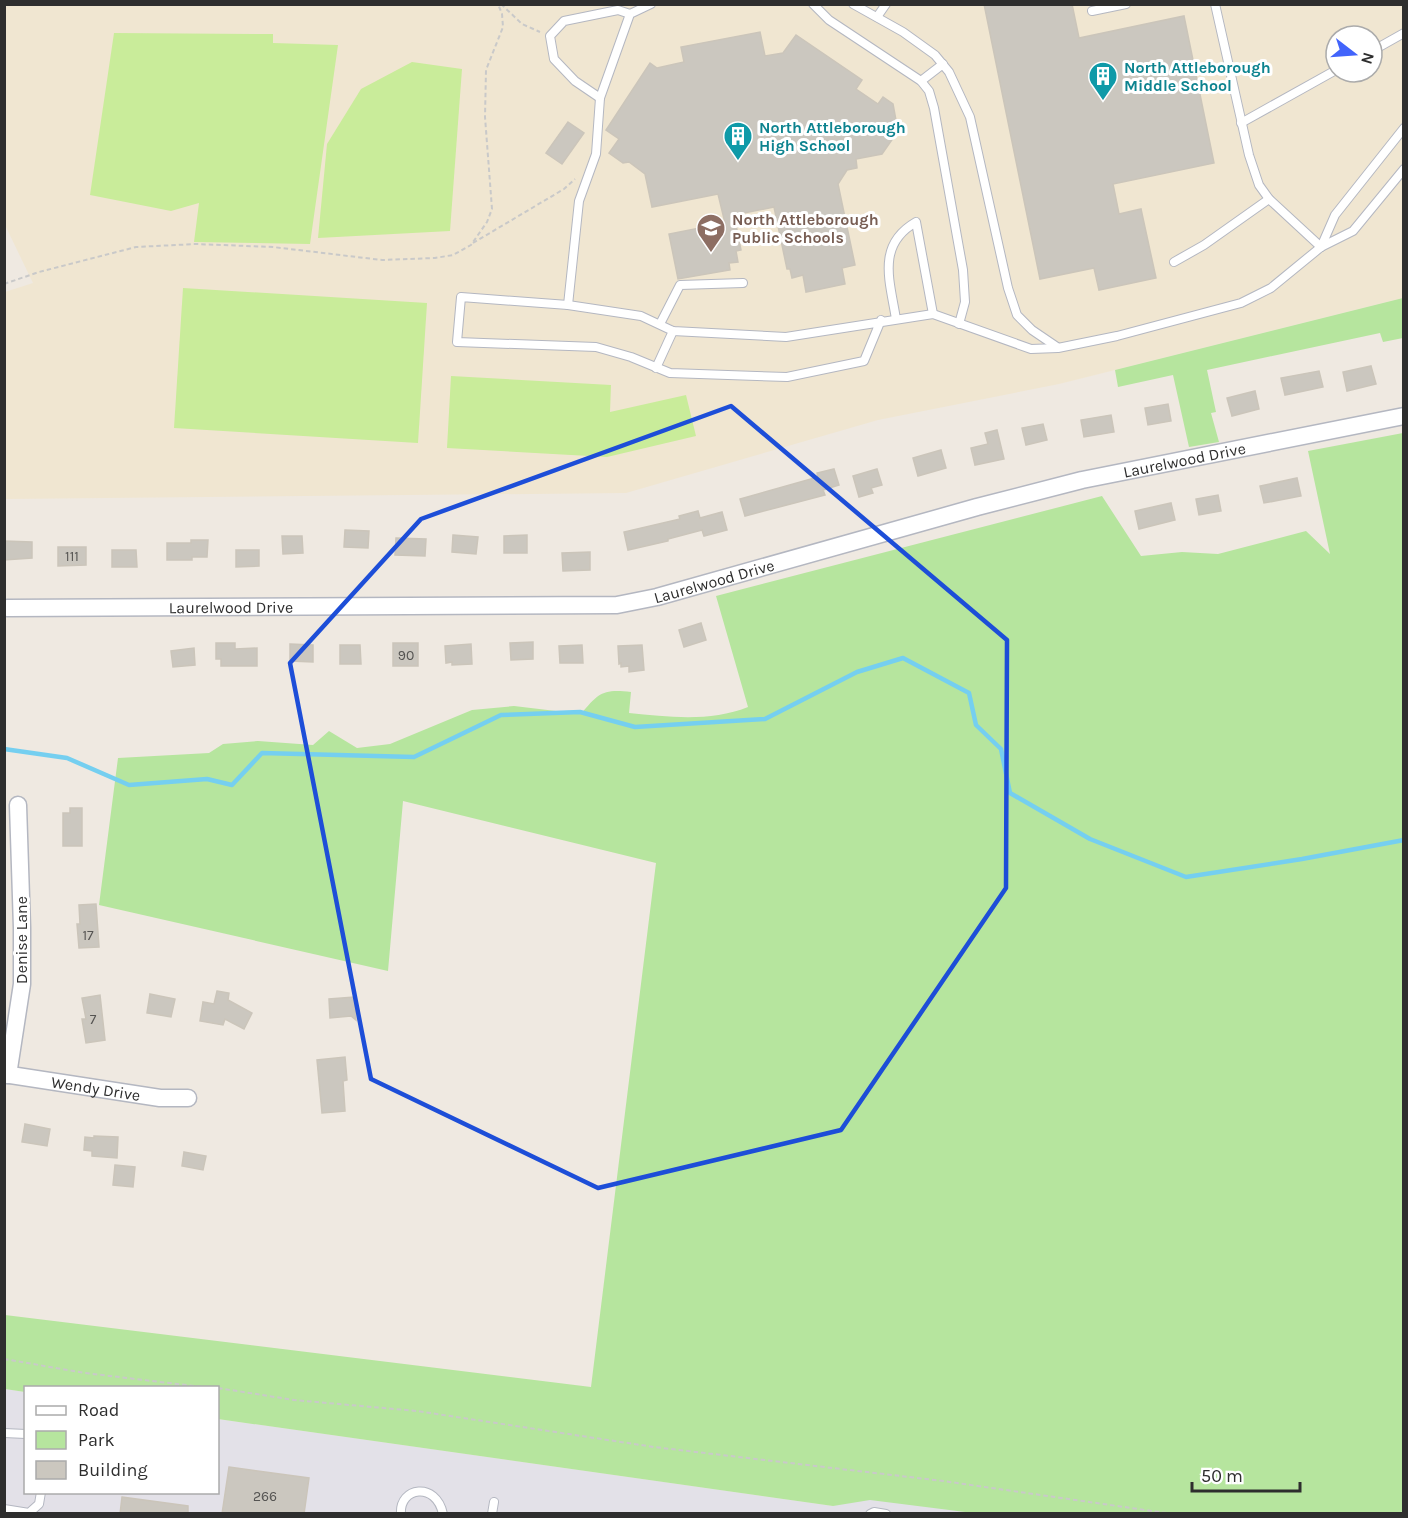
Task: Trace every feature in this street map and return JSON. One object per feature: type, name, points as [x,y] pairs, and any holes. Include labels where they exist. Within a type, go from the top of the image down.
[{"type":"street","name":"Laurelwood Drive","points":[[7,608],[573,607],[630,603],[1082,480],[1404,416]]},
{"type":"street","name":"Denise Lane","points":[[6,1074],[22,984],[22,928],[12,832],[18,805]]},
{"type":"street","name":"Wendy Drive","points":[[6,1074],[160,1098],[188,1098]]},
{"type":"lane","points":[[600,98],[575,81],[554,59],[550,36],[564,21],[618,10],[630,14],[651,4]]},
{"type":"lane","points":[[813,4],[829,20],[921,81],[929,91],[963,270],[965,302],[959,324]]},
{"type":"lane","points":[[853,4],[935,55],[949,72],[970,117],[1008,288],[1017,315],[1032,330],[1058,348]]},
{"type":"lane","points":[[877,17],[886,4]]},
{"type":"lane","points":[[1092,11],[1126,4]]},
{"type":"lane","points":[[1215,4],[1255,175],[1269,199],[1321,247]]},
{"type":"lane","points":[[568,305],[579,201],[596,154],[600,98],[630,14]]},
{"type":"lane","points":[[1384,44],[1404,33]]},
{"type":"lane","points":[[921,81],[943,64]]},
{"type":"lane","points":[[1241,123],[1324,77]]},
{"type":"lane","points":[[1321,247],[1335,215],[1404,128]]},
{"type":"lane","points":[[881,320],[864,361],[787,377],[670,373],[631,357],[596,347],[457,342],[461,297],[568,305],[641,316],[673,331],[786,337],[881,320],[933,314],[1031,349],[1058,348],[1117,336],[1241,303],[1271,288],[1321,247],[1353,231],[1404,169]]},
{"type":"lane","points":[[1174,262],[1204,245],[1269,199]]},
{"type":"lane","points":[[896,319],[887,265],[897,238],[906,228],[916,222],[933,314]]},
{"type":"lane","points":[[660,324],[680,285],[743,283]]},
{"type":"lane","points":[[656,368],[673,331]]},
{"type":"lane","points":[[4,1433],[24,1434]]},
{"type":"lane","points":[[401,1514],[406,1498],[418,1491],[431,1493],[441,1502],[443,1514]]},
{"type":"lane","points":[[4,1509],[29,1513],[39,1504],[41,1494]]},
{"type":"lane","points":[[492,1514],[494,1502]]},
{"type":"lane","points":[[870,1514],[886,1514]]},
{"type":"path","points":[[500,4],[522,24],[550,36]]},
{"type":"path","points":[[471,244],[488,222],[492,209],[486,117],[486,70],[503,27],[500,4]]},
{"type":"path","points":[[4,284],[39,272],[136,247],[196,244],[273,247],[382,260],[453,255],[564,189],[592,165]]},
{"type":"path","points":[[4,1359],[85,1373],[194,1386]]},
{"type":"path","points":[[219,1388],[294,1400],[417,1411],[654,1447],[944,1481],[1173,1514]]},
{"type":"highlighted area","points":[[731,406],[1007,640],[1006,888],[841,1130],[598,1188],[371,1079],[290,663],[421,519]]},
{"type":"shaded area","name":"North Attleborough Public Schools","points":[[5,5],[1403,5],[1403,298],[1059,384],[878,420],[626,493],[5,499],[5,292],[33,283],[5,225]]},
{"type":"shaded area","points":[[5,1389],[24,1392],[24,1494],[219,1494],[219,1419],[833,1506],[837,1485],[1053,1514],[5,1514]]},
{"type":"green space","points":[[114,33],[273,34],[273,43],[338,45],[310,244],[194,242],[199,203],[171,211],[90,195]]},
{"type":"green space","points":[[412,62],[462,69],[450,231],[318,238],[327,144],[361,89]]},
{"type":"green space","points":[[183,288],[427,303],[418,443],[174,428]]},
{"type":"green space","points":[[1403,298],[1403,338],[1383,342],[1380,333],[1207,370],[1216,412],[1211,413],[1219,442],[1189,447],[1173,375],[1118,387],[1115,370]]},
{"type":"green space","points":[[451,376],[611,385],[610,412],[686,395],[696,436],[607,457],[447,448]]},
{"type":"green space","points":[[1403,433],[1403,1513],[981,1514],[870,1500],[833,1506],[219,1419],[219,1386],[24,1386],[24,1392],[5,1389],[5,1315],[591,1387],[656,863],[403,801],[388,971],[99,905],[118,758],[209,753],[223,744],[258,741],[313,745],[329,731],[357,748],[390,744],[472,710],[514,706],[581,714],[597,697],[613,691],[631,692],[629,713],[705,717],[734,712],[748,707],[716,596],[1102,496],[1141,556],[1182,552],[1218,554],[1306,531],[1330,554],[1308,451]]},
{"type":"building","name":"North Attleborough Middle School","points":[[984,4],[1072,4],[1079,38],[1184,16],[1214,163],[1113,184],[1119,214],[1141,209],[1156,278],[1099,290],[1094,268],[1040,279]]},
{"type":"building","name":"North Attleborough High School","points":[[760,32],[765,56],[783,53],[796,35],[862,80],[856,89],[878,104],[883,97],[893,104],[898,131],[882,154],[856,159],[857,168],[847,170],[838,184],[855,265],[842,268],[845,284],[806,292],[803,275],[792,278],[790,269],[787,269],[774,207],[734,215],[741,250],[736,251],[738,262],[729,263],[730,270],[678,279],[669,234],[725,223],[718,194],[652,207],[645,174],[629,162],[623,163],[609,153],[619,139],[606,130],[650,63],[657,68],[684,62],[681,47]]},
{"type":"building","points":[[568,122],[584,133],[562,164],[546,153]]},
{"type":"building","points":[[1371,366],[1376,384],[1347,391],[1343,372]]},
{"type":"building","points":[[1319,371],[1323,387],[1285,395],[1281,378]]},
{"type":"building","points":[[1255,391],[1259,409],[1232,416],[1227,398]]},
{"type":"building","points":[[1168,404],[1171,421],[1148,425],[1145,408]]},
{"type":"building","points":[[1111,415],[1114,432],[1084,437],[1081,420]]},
{"type":"building","points":[[1043,424],[1047,440],[1026,445],[1022,428]]},
{"type":"building","points":[[997,430],[1004,459],[975,465],[971,448],[988,444],[985,433]]},
{"type":"building","points":[[941,450],[946,468],[918,476],[913,458]]},
{"type":"building","points":[[834,469],[839,485],[823,490],[825,495],[745,516],[740,499],[818,477],[817,473]]},
{"type":"building","points":[[877,469],[882,485],[871,488],[873,493],[859,497],[853,476]]},
{"type":"building","points":[[1297,478],[1301,496],[1264,503],[1260,486]]},
{"type":"building","points":[[1218,495],[1221,511],[1199,515],[1196,499]]},
{"type":"building","points":[[1171,503],[1175,520],[1139,529],[1135,511]]},
{"type":"building","points":[[698,511],[700,518],[722,512],[727,530],[704,536],[702,530],[628,550],[624,532],[680,519],[679,516]]},
{"type":"building","points":[[345,530],[369,531],[368,548],[344,547]]},
{"type":"building","points":[[453,535],[478,537],[476,554],[452,552]]},
{"type":"building","points":[[527,535],[527,553],[504,553],[504,536]]},
{"type":"building","points":[[282,536],[302,536],[303,553],[283,554]]},
{"type":"building","points":[[396,538],[426,539],[425,556],[395,555]]},
{"type":"building","points":[[191,540],[208,540],[207,557],[192,557],[192,560],[167,560],[167,543],[191,543]]},
{"type":"building","points":[[4,541],[32,542],[32,558],[4,560]]},
{"type":"building","points":[[58,547],[86,547],[86,565],[58,566]]},
{"type":"building","points":[[112,550],[136,550],[137,567],[112,567]]},
{"type":"building","points":[[236,550],[259,550],[259,566],[236,567]]},
{"type":"building","points":[[590,552],[590,570],[563,571],[562,553]]},
{"type":"building","points":[[701,623],[706,640],[684,647],[679,630]]},
{"type":"building","points":[[533,642],[533,659],[511,660],[510,643]]},
{"type":"building","points":[[216,643],[235,643],[235,649],[257,648],[257,666],[221,666],[221,659],[216,659]]},
{"type":"building","points":[[393,643],[418,643],[418,666],[393,666]]},
{"type":"building","points":[[290,644],[313,645],[313,662],[290,661]]},
{"type":"building","points":[[471,644],[472,664],[446,663],[445,646]]},
{"type":"building","points":[[340,645],[360,645],[361,664],[340,664]]},
{"type":"building","points":[[582,645],[583,663],[560,663],[559,646]]},
{"type":"building","points":[[642,645],[644,670],[629,672],[629,666],[621,667],[618,646]]},
{"type":"building","points":[[194,648],[195,665],[173,667],[171,651]]},
{"type":"building","points":[[70,808],[82,808],[82,846],[63,846],[63,813],[70,813]]},
{"type":"building","points":[[96,904],[99,947],[79,948],[77,924],[80,924],[79,905]]},
{"type":"building","points":[[217,991],[229,993],[228,1000],[252,1013],[244,1029],[225,1019],[223,1025],[200,1021],[203,1002],[214,1004]]},
{"type":"building","points":[[150,994],[175,999],[171,1017],[147,1013]]},
{"type":"building","points":[[100,995],[105,1040],[86,1043],[82,1019],[86,1019],[82,998]]},
{"type":"building","points":[[354,997],[356,1020],[351,1016],[330,1018],[329,999]]},
{"type":"building","points":[[345,1057],[347,1080],[343,1081],[345,1111],[322,1113],[317,1060]]},
{"type":"building","points":[[25,1124],[50,1129],[47,1146],[22,1142]]},
{"type":"building","points":[[94,1136],[118,1137],[117,1158],[92,1156],[92,1151],[84,1150],[85,1137],[94,1138]]},
{"type":"building","points":[[184,1152],[206,1156],[203,1170],[182,1166]]},
{"type":"building","points":[[115,1165],[135,1167],[133,1187],[113,1185]]},
{"type":"building","points":[[229,1467],[309,1478],[304,1514],[222,1514]]},
{"type":"building","points":[[122,1497],[188,1506],[188,1514],[120,1514]]},
{"type":"waterway","points":[[4,749],[67,758],[129,785],[207,779],[232,785],[262,753],[414,757],[501,715],[580,712],[635,727],[765,719],[857,672],[903,658],[969,693],[976,725],[1001,749],[1010,793],[1090,839],[1186,877],[1404,840]]},
{"type":"place","name":"North Attleborough Middle School","points":[[1103,102]]},
{"type":"place","name":"North Attleborough High School","points":[[738,162]]},
{"type":"place","name":"North Attleborough Public Schools","points":[[711,254]]}]
